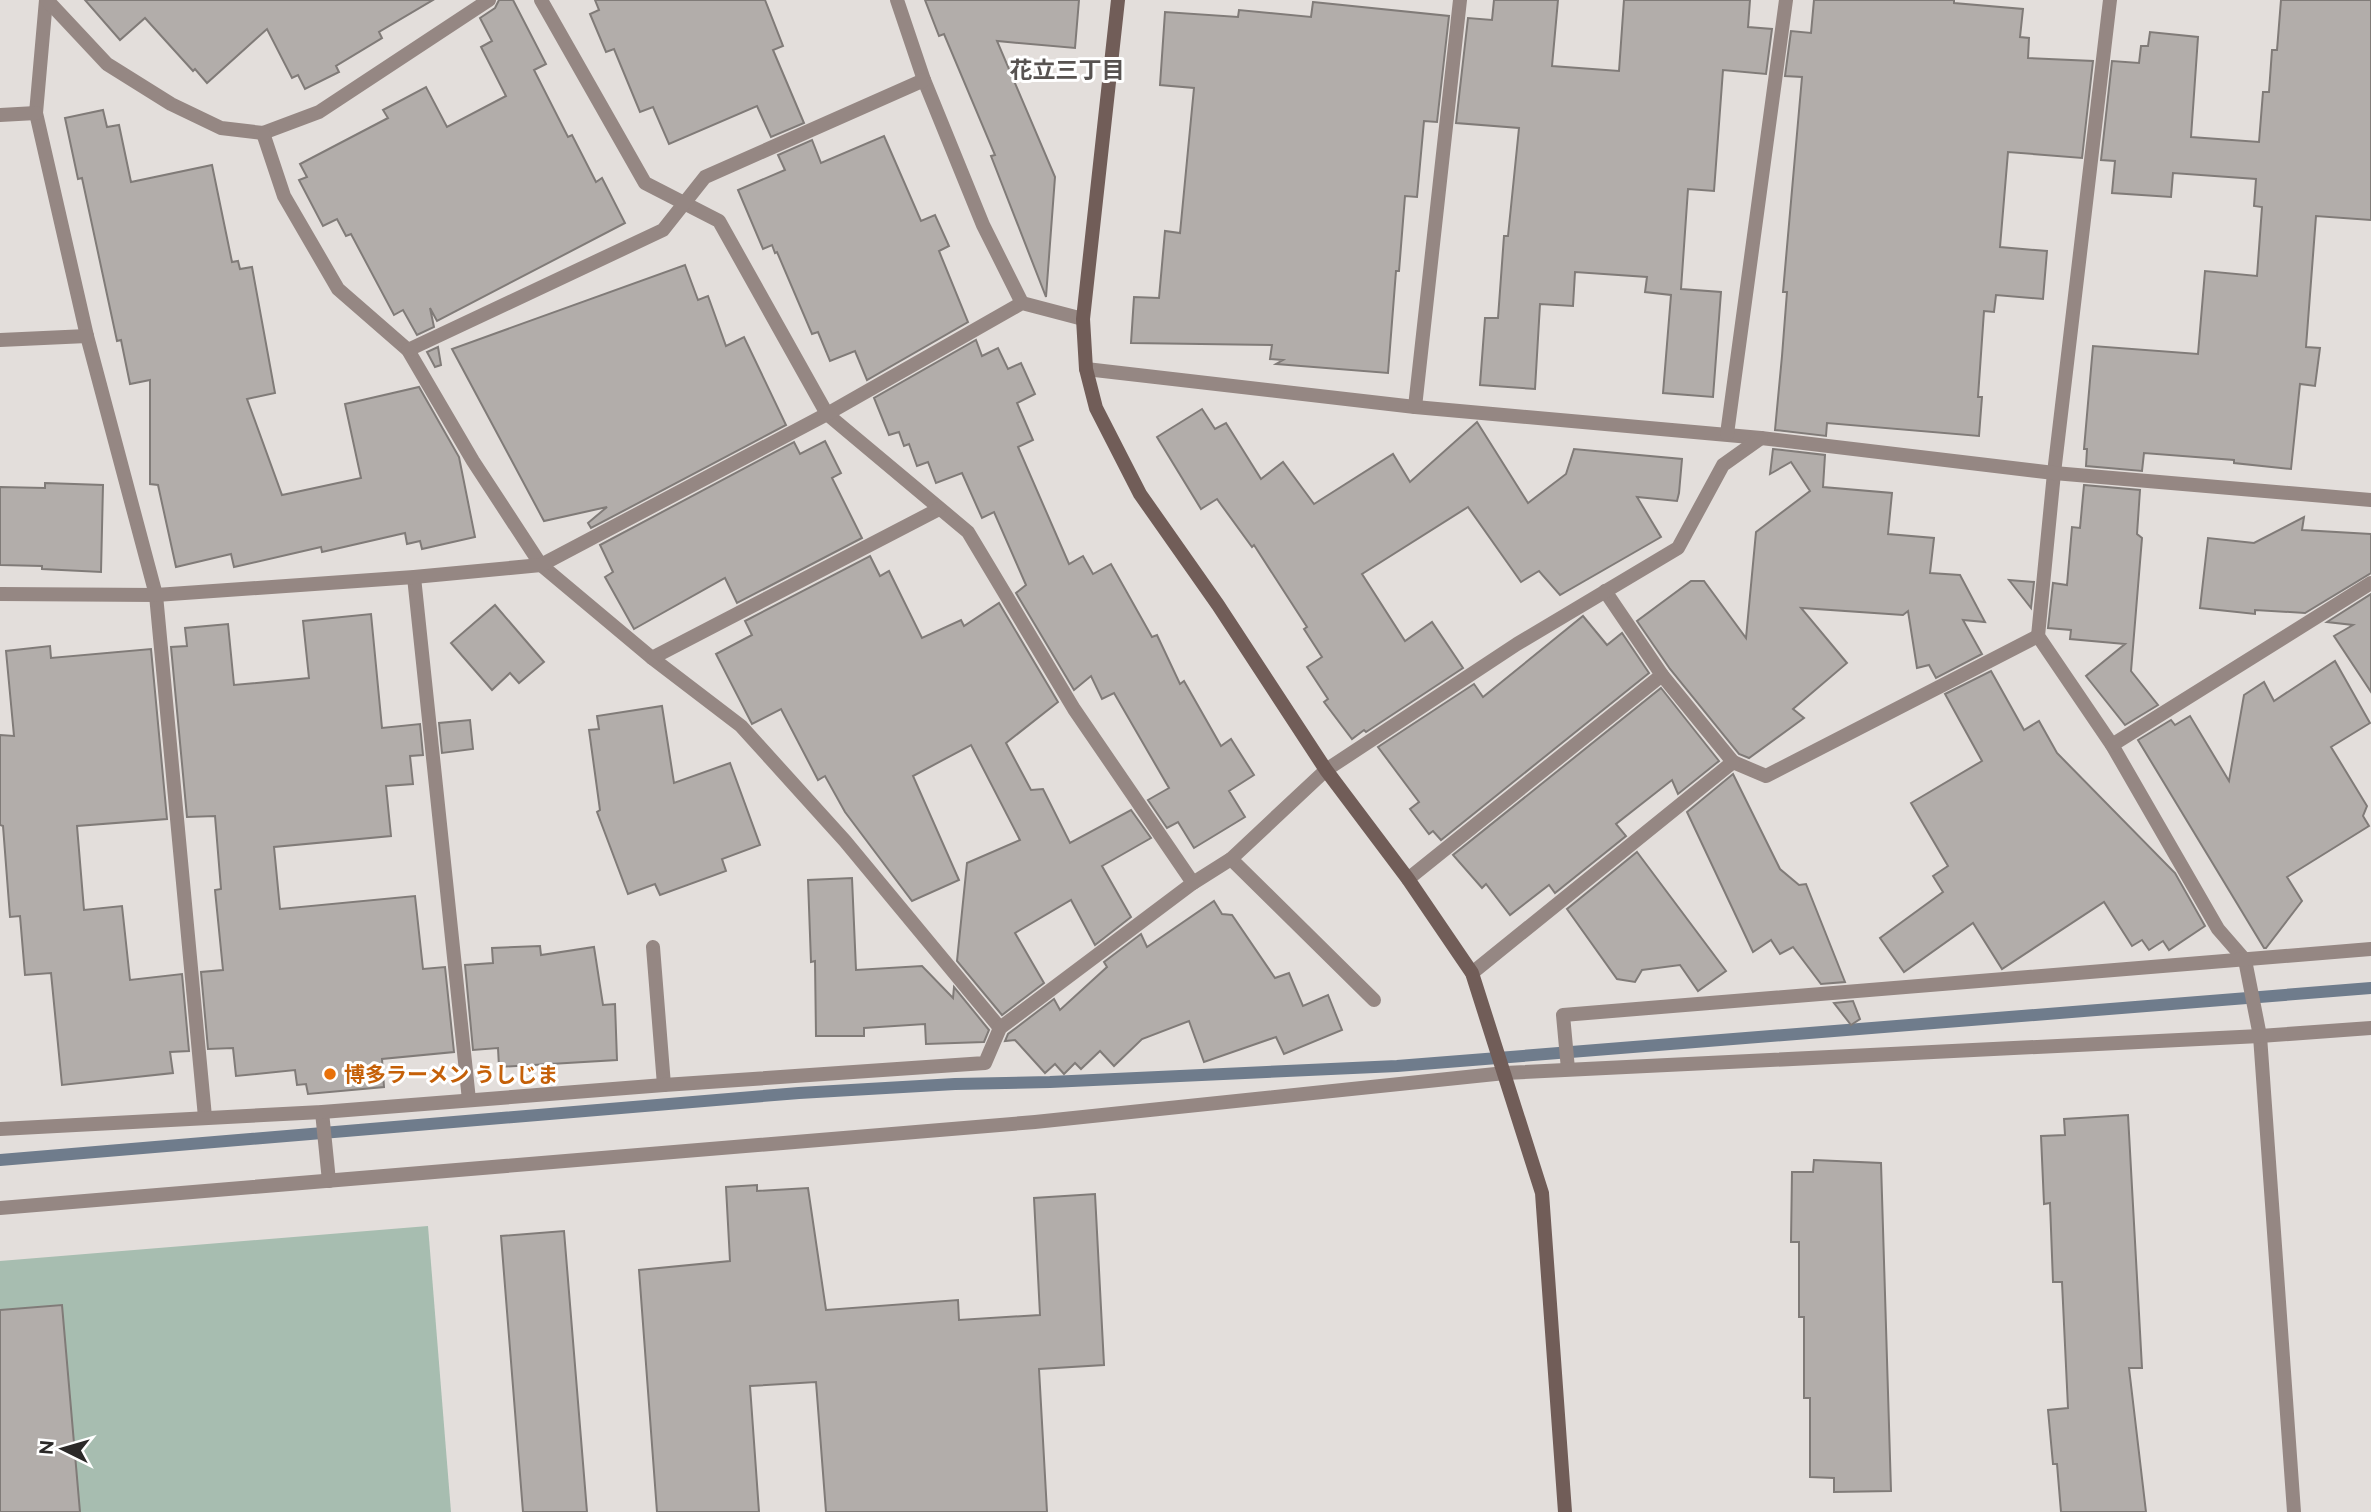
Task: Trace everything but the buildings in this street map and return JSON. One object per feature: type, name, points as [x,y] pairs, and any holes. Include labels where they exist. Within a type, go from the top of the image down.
[{"type":"street","points":[[46,0],[36,113],[87,336],[156,595],[205,1117]]},
{"type":"street","points":[[46,0],[107,64],[171,104],[221,128],[263,133],[319,112],[489,0]]},
{"type":"street","points":[[541,0],[645,183],[719,220],[827,414],[968,532],[1074,709],[1192,883]]},
{"type":"street","points":[[897,0],[924,80],[982,225],[1022,303]]},
{"type":"street","points":[[1118,0],[1083,319],[1086,369],[1096,408],[1140,494],[1326,770],[1408,878],[1472,973],[1542,1193],[1565,1512]]},
{"type":"street","points":[[1415,407],[1460,0]]},
{"type":"street","points":[[1727,434],[1786,0]]},
{"type":"street","points":[[2110,0],[2054,472],[2038,636],[2112,745],[2218,929],[2245,960],[2260,1036],[2294,1512]]},
{"type":"street","points":[[408,350],[663,230],[705,177],[924,80]]},
{"type":"street","points":[[0,115],[36,113]]},
{"type":"street","points":[[263,133],[284,196],[338,289],[408,350],[473,461],[541,565],[652,658],[741,726],[845,841],[1000,1028]]},
{"type":"street","points":[[0,594],[156,595],[541,565],[827,414],[1022,303],[1083,319]]},
{"type":"street","points":[[0,340],[87,336]]},
{"type":"street","points":[[1086,369],[1415,407],[1727,434],[2054,472],[2371,500]]},
{"type":"street","points":[[0,1129],[322,1112],[985,1063],[1000,1028],[1192,883],[1231,859],[1326,770],[1517,643],[1678,548],[1723,465],[1761,438]]},
{"type":"street","points":[[652,658],[939,509]]},
{"type":"street","points":[[414,577],[469,1100]]},
{"type":"street","points":[[2112,745],[2371,583]]},
{"type":"street","points":[[1605,591],[1662,675],[1733,762],[1766,776],[2038,636]]},
{"type":"street","points":[[1408,878],[1662,675]]},
{"type":"street","points":[[1472,973],[1733,762]]},
{"type":"street","points":[[1231,859],[1374,1000]]},
{"type":"street","points":[[653,947],[664,1085]]},
{"type":"street","points":[[1568,1069],[1563,1015],[2371,949]]},
{"type":"street","points":[[0,1208],[1035,1122],[1505,1073],[2260,1036],[2371,1028]]},
{"type":"street","points":[[322,1112],[329,1181]]},
{"type":"green space","points":[[428,1226],[451,1512],[0,1512],[0,1261]]},
{"type":"waterway","points":[[0,1160],[799,1093],[1397,1066],[2371,988]]},
{"type":"place","name":"博多ラーメン うしじま","points":[[330,1074]]},
{"type":"district","name":"花立三丁目","points":[[1067,69]]}]
